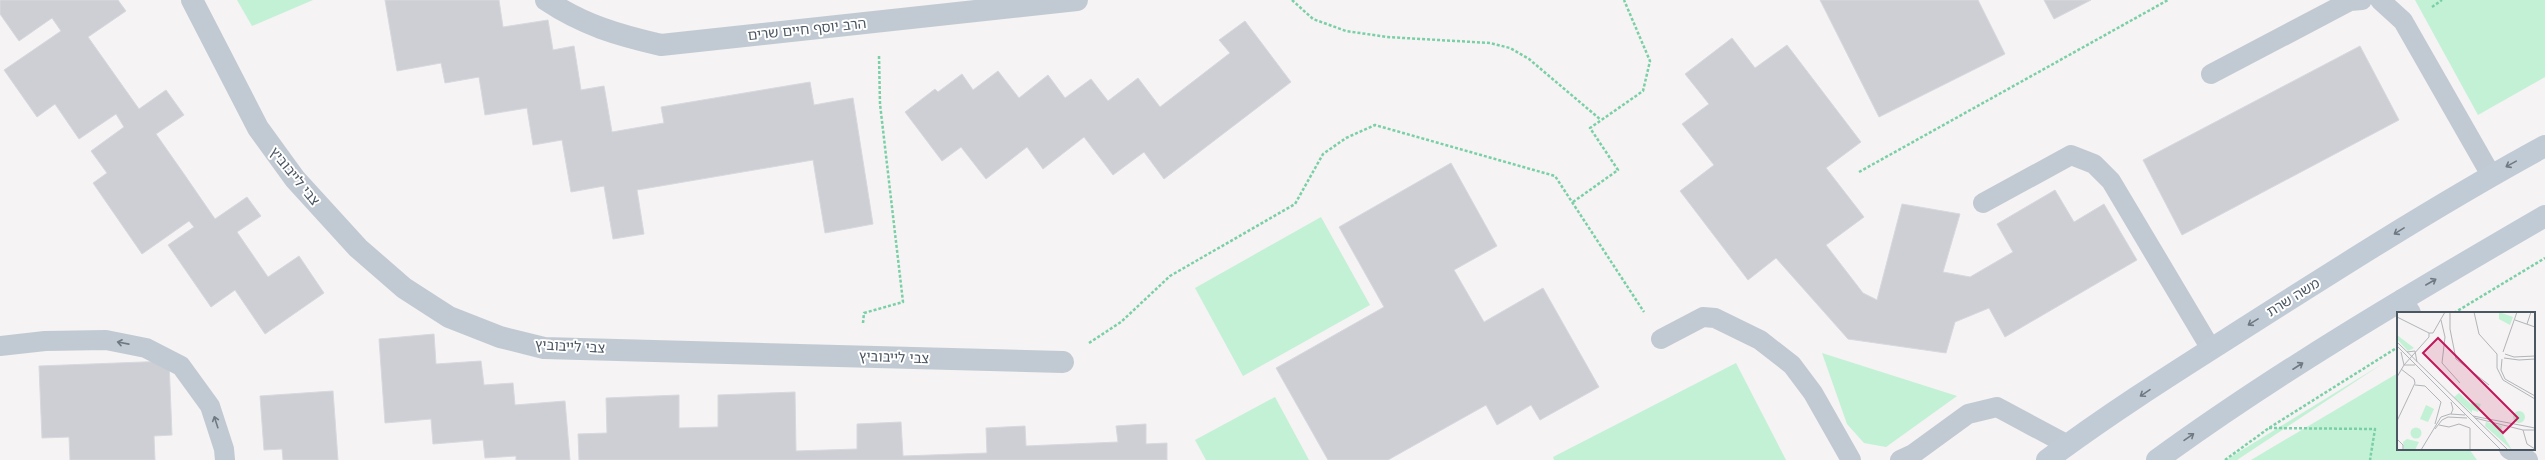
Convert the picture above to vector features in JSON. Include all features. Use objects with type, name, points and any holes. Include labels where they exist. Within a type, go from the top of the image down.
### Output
[{"type":"street","name":"צבי לייבוביץ","points":[[192,0],[258,128],[295,179],[358,248],[404,288],[449,317],[500,337],[544,348],[1063,362]]},
{"type":"street","name":"הרב יוסף חיים שרים","points":[[546,0],[583,23],[614,34],[661,45],[1077,0]]},
{"type":"street","name":"משה שרת","points":[[2047,460],[2211,349],[2491,175],[2545,146]]},
{"type":"street","points":[[2157,460],[2206,425],[2406,306],[2545,216]]},
{"type":"lane","points":[[2211,74],[2350,1],[2362,0]]},
{"type":"lane","points":[[2380,0],[2403,21],[2491,175]]},
{"type":"lane","points":[[1983,203],[2071,155],[2094,164],[2111,181],[2211,349]]},
{"type":"lane","points":[[1661,339],[1703,317],[1715,318],[1760,340],[1792,365],[1813,393],[1850,460]]},
{"type":"lane","points":[[0,346],[45,341],[106,340],[146,348],[181,366],[210,406],[224,449],[225,460]]},
{"type":"lane","points":[[1900,460],[1968,414],[1998,407],[2068,445]]},
{"type":"lane","points":[[2511,450],[2528,460]]},
{"type":"path","points":[[1292,0],[1313,19],[1346,31],[1387,37],[1490,43],[1510,48],[1529,59],[1601,120]]},
{"type":"path","points":[[1573,202],[1618,170],[1590,128],[1643,91],[1650,61],[1624,0]]},
{"type":"path","points":[[1859,172],[2168,0]]},
{"type":"path","points":[[864,312],[903,302],[880,104],[878,21]]},
{"type":"path","points":[[1063,362],[1121,322],[1170,276],[1295,204],[1323,154],[1346,138],[1375,125],[1555,176],[1661,339]]},
{"type":"path","points":[[2456,312],[2545,258]]},
{"type":"path","points":[[2225,460],[2269,428],[2397,348]]},
{"type":"path","points":[[2261,427],[2375,429],[2370,460]]},
{"type":"green space","points":[[237,0],[313,0],[252,26]]},
{"type":"green space","points":[[2415,0],[2545,0],[2545,77],[2478,115]]},
{"type":"green space","points":[[1321,217],[1370,305],[1243,376],[1195,288]]},
{"type":"green space","points":[[1822,353],[1957,396],[1886,447],[1864,443],[1847,424]]},
{"type":"green space","points":[[1736,363],[1786,460],[1554,460],[1553,457]]},
{"type":"green space","points":[[2382,364],[2237,460],[2226,460]]},
{"type":"green space","points":[[2397,374],[2397,450],[2470,450],[2477,460],[2251,460]]},
{"type":"green space","points":[[1275,397],[1309,460],[1206,460],[1195,440]]},
{"type":"building","points":[[0,0],[118,0],[126,11],[88,37],[139,109],[166,90],[184,115],[156,134],[215,219],[247,197],[261,216],[237,232],[268,277],[299,256],[324,293],[265,334],[235,290],[211,307],[168,245],[194,227],[189,221],[142,254],[93,183],[107,173],[91,151],[124,127],[116,114],[79,139],[55,104],[37,117],[4,70],[61,31],[52,18],[19,41],[0,14]]},
{"type":"building","points":[[385,0],[499,0],[503,27],[548,20],[553,50],[574,46],[581,90],[604,86],[612,132],[664,123],[661,107],[810,82],[814,105],[853,98],[873,224],[825,233],[813,160],[637,190],[644,234],[613,239],[604,186],[571,192],[562,140],[533,145],[527,108],[485,115],[479,77],[445,83],[441,63],[397,71]]},
{"type":"building","points":[[1820,0],[1978,0],[2005,54],[1879,117]]},
{"type":"building","points":[[2044,0],[2091,0],[2054,19]]},
{"type":"building","points":[[1245,21],[1291,82],[1164,179],[1144,152],[1113,175],[1084,137],[1043,169],[1027,147],[986,179],[961,147],[942,161],[905,112],[935,89],[938,92],[962,74],[973,90],[998,71],[1019,98],[1048,75],[1065,98],[1091,79],[1108,101],[1138,78],[1160,107],[1230,53],[1219,40]]},
{"type":"building","points":[[1732,38],[1755,68],[1787,45],[1861,142],[1826,168],[1864,217],[1826,245],[1863,293],[1877,300],[1902,204],[1960,214],[1943,272],[1970,277],[2013,252],[1997,224],[2055,190],[2074,222],[2104,204],[2137,260],[2005,337],[1989,308],[1955,322],[1946,353],[1848,339],[1776,258],[1748,280],[1680,191],[1714,165],[1682,124],[1709,104],[1685,74]]},
{"type":"building","points":[[2360,46],[2399,120],[2182,235],[2143,160]]},
{"type":"building","points":[[1451,163],[1497,246],[1454,270],[1484,322],[1543,288],[1599,387],[1540,420],[1531,405],[1497,425],[1486,405],[1388,460],[1328,460],[1276,368],[1384,307],[1339,227]]},
{"type":"building","points":[[434,334],[436,364],[481,361],[484,385],[513,383],[515,405],[565,401],[570,460],[516,460],[516,456],[485,458],[483,440],[433,444],[431,419],[385,423],[379,339]]},
{"type":"building","points":[[169,361],[172,435],[154,436],[155,460],[70,460],[69,437],[42,438],[39,366]]},
{"type":"building","points":[[333,391],[338,460],[283,460],[282,449],[264,450],[260,396]]},
{"type":"building","points":[[795,392],[796,451],[857,449],[857,424],[901,422],[903,456],[987,453],[986,428],[1025,426],[1026,446],[1118,442],[1116,426],[1146,424],[1146,444],[1167,443],[1167,460],[579,460],[578,434],[607,433],[606,398],[679,395],[679,428],[718,427],[718,395]]}]
